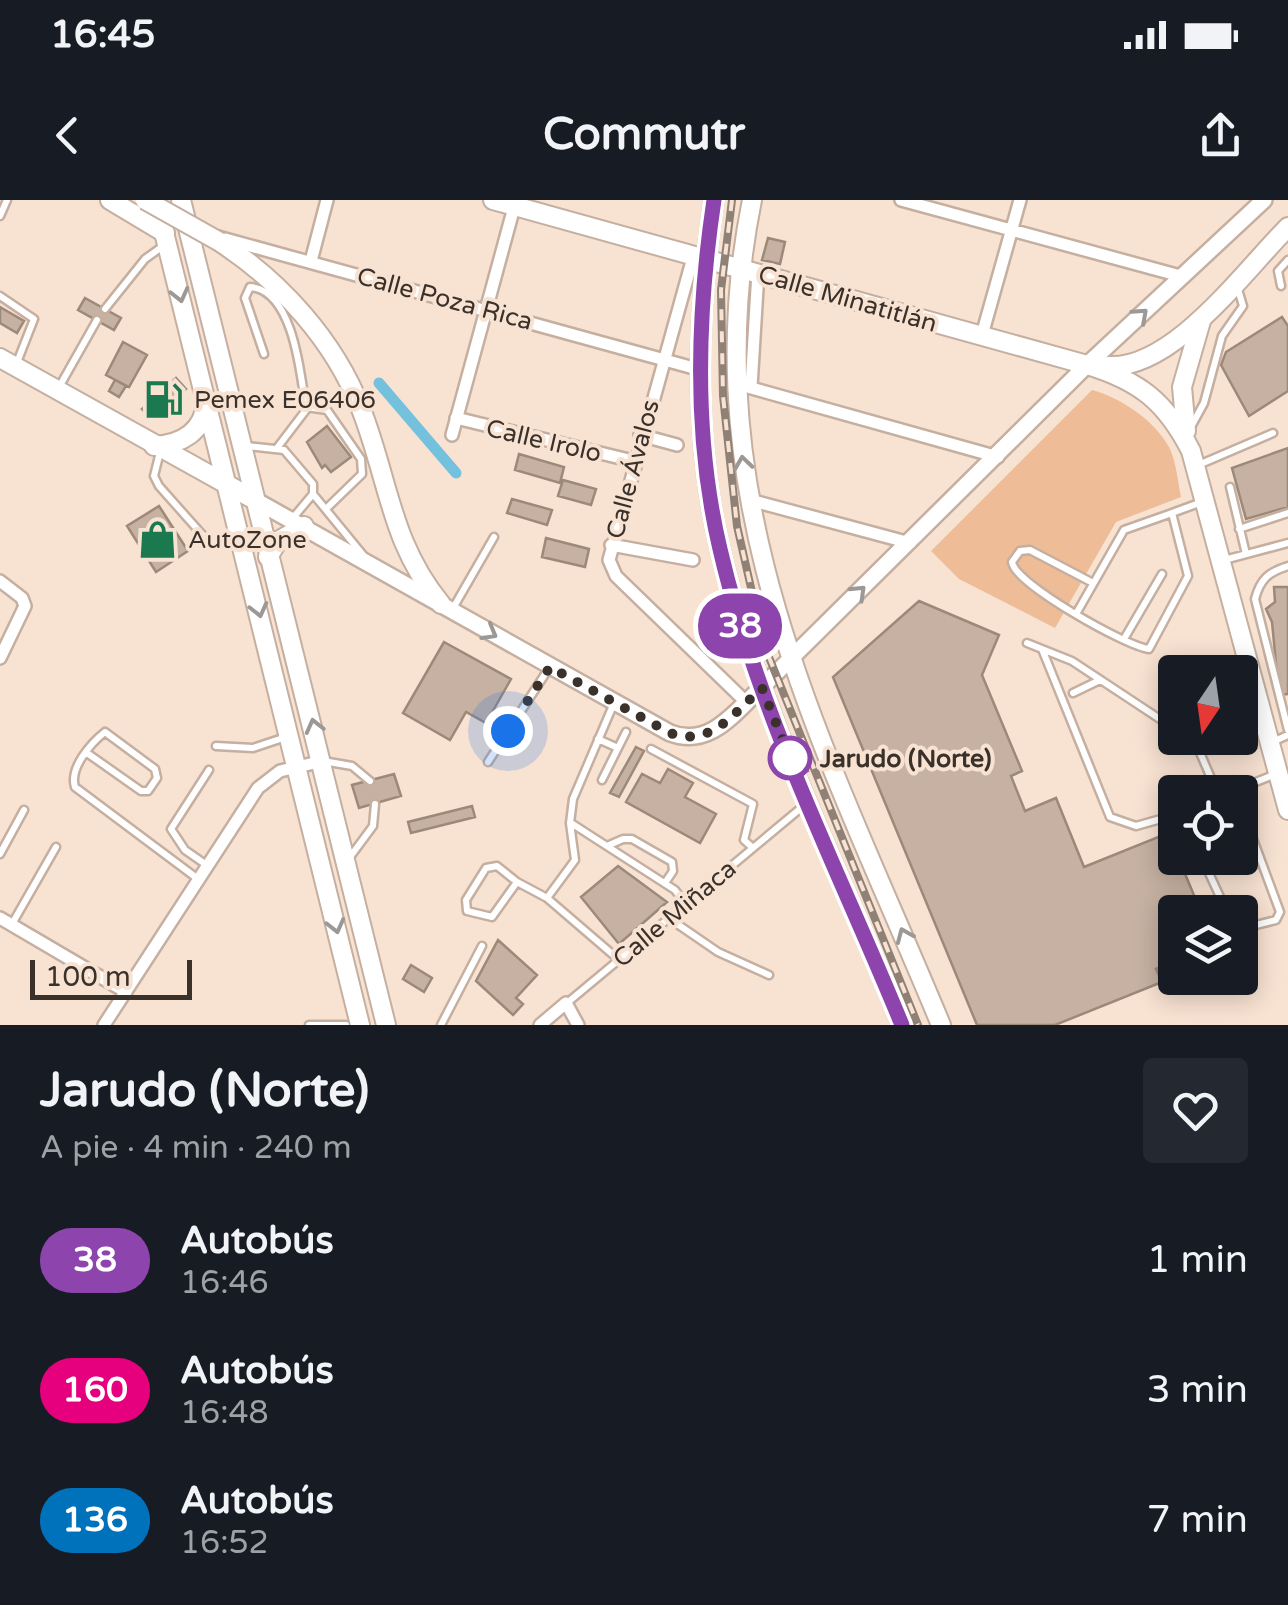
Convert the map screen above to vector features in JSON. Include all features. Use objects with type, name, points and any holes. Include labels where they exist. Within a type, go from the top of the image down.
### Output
[{"type":"main road","points":[[110,200],[166,238]]},
{"type":"main road","points":[[144,200],[230,248],[300,311],[342,368],[361,408],[409,561],[446,608]]},
{"type":"main road","points":[[156,200],[360,1025]]},
{"type":"main road","name":"Calle Minatitlán","points":[[493,200],[1087,365]]},
{"type":"main road","points":[[714,200],[700,256],[701,370],[719,546],[762,688],[902,1025]]},
{"type":"main road","points":[[752,206],[744,386],[748,499],[764,579],[789,660],[941,1025]]},
{"type":"main road","points":[[185,214],[386,1025]]},
{"type":"main road","points":[[1087,365],[1121,367],[1149,359],[1205,313],[1288,227]]},
{"type":"main road","points":[[1205,313],[1184,371],[1191,451],[1288,810]]},
{"type":"main road","points":[[8,362],[253,499]]},
{"type":"main road","points":[[1087,365],[1119,374],[1156,398],[1174,417],[1191,451]]},
{"type":"main road","points":[[158,447],[192,434],[205,412],[206,397]]},
{"type":"main road","points":[[268,558],[278,541],[298,523]]},
{"type":"street","points":[[311,261],[328,200]]},
{"type":"street","points":[[901,200],[1184,277]]},
{"type":"street","points":[[982,335],[1020,200]]},
{"type":"street","points":[[253,499],[614,703],[687,738],[716,730],[998,457],[1087,365],[1264,200]]},
{"type":"street","points":[[452,435],[515,203]]},
{"type":"street","name":"Calle Poza Rica","points":[[185,214],[311,261],[701,370]]},
{"type":"street","name":"Calle Ávalos","points":[[700,256],[640,435],[609,560],[616,576],[746,702]]},
{"type":"street","points":[[744,386],[998,457]]},
{"type":"street","name":"Calle Irolo","points":[[456,418],[633,461]]},
{"type":"street","points":[[640,435],[677,445]]},
{"type":"street","points":[[748,499],[910,543]]},
{"type":"street","points":[[611,544],[693,560]]},
{"type":"street","points":[[0,581],[22,598],[24,606],[22,621],[0,658]]},
{"type":"street","points":[[104,1025],[258,788],[280,771],[323,760]]},
{"type":"street","points":[[6,922],[126,992]]},
{"type":"street","points":[[566,1004],[578,1025]]},
{"type":"street","name":"Calle Miñaca","points":[[540,1025],[566,1004]]},
{"type":"lane","points":[[0,216],[8,200]]},
{"type":"lane","points":[[105,309],[166,238]]},
{"type":"lane","points":[[1281,286],[1278,270],[1288,260]]},
{"type":"lane","points":[[1235,282],[1243,306],[1222,336],[1191,451],[1274,433]]},
{"type":"lane","points":[[264,354],[244,298],[250,287],[260,289],[294,328],[306,407],[277,448]]},
{"type":"lane","points":[[0,296],[34,318],[8,362]]},
{"type":"lane","points":[[57,390],[97,320]]},
{"type":"lane","points":[[306,407],[327,410],[362,458],[362,474],[326,509]]},
{"type":"lane","points":[[240,446],[277,448],[312,484],[313,494],[298,523]]},
{"type":"lane","points":[[158,447],[154,476],[159,486],[207,540],[242,540]]},
{"type":"lane","points":[[1230,487],[1246,554]]},
{"type":"lane","points":[[313,494],[370,564]]},
{"type":"lane","points":[[1076,614],[1124,530],[1202,502]]},
{"type":"lane","points":[[1093,582],[1030,550],[1020,551],[1012,562],[1018,576],[1076,614],[1144,650],[1154,645],[1186,584],[1187,568],[1172,513]]},
{"type":"lane","points":[[1240,529],[1288,513]]},
{"type":"lane","points":[[446,608],[494,537]]},
{"type":"lane","points":[[1218,561],[1288,542]]},
{"type":"lane","points":[[1269,744],[1288,732],[1255,599],[1259,583],[1273,570],[1288,566]]},
{"type":"lane","points":[[1124,639],[1162,574]]},
{"type":"lane","points":[[1027,643],[1101,679],[1158,718]]},
{"type":"lane","points":[[1042,649],[1110,817],[1136,826],[1158,820]]},
{"type":"lane","points":[[488,762],[550,667]]},
{"type":"lane","points":[[1073,692],[1101,679]]},
{"type":"lane","points":[[547,898],[575,860],[570,823],[573,799],[614,703]]},
{"type":"lane","points":[[602,780],[626,732]]},
{"type":"lane","points":[[87,753],[142,791],[148,790],[157,778],[155,769],[108,733],[101,733],[75,770],[75,786],[199,880]]},
{"type":"lane","points":[[216,746],[253,748],[290,736]]},
{"type":"lane","points":[[598,739],[618,748]]},
{"type":"lane","points":[[651,749],[753,804],[744,840],[753,848]]},
{"type":"lane","points":[[323,760],[352,766],[370,780]]},
{"type":"lane","points":[[208,770],[172,825],[172,834],[185,850],[208,866]]},
{"type":"lane","points":[[1258,782],[1278,773]]},
{"type":"lane","name":"Calle Miñaca","points":[[566,1004],[808,802]]},
{"type":"lane","points":[[346,862],[373,826],[375,804]]},
{"type":"lane","points":[[0,854],[24,810]]},
{"type":"lane","points":[[570,823],[665,883],[684,902]]},
{"type":"lane","points":[[606,846],[632,839],[672,862],[674,871],[665,883]]},
{"type":"lane","points":[[6,922],[56,847]]},
{"type":"lane","points":[[176,862],[185,850]]},
{"type":"lane","points":[[1258,853],[1280,912],[1276,920],[1258,924]]},
{"type":"lane","points":[[517,882],[492,917],[467,911],[466,900],[486,868],[497,866],[547,898],[618,959]]},
{"type":"lane","points":[[667,917],[718,952],[769,975]]},
{"type":"lane","points":[[440,1025],[482,946]]},
{"type":"lane","points":[[309,1025],[346,1025]]},
{"type":"shaded area","points":[[1092,390],[1126,405],[1156,429],[1172,454],[1181,497],[1116,522],[1055,628],[959,579],[931,551]]},
{"type":"building","points":[[768,238],[785,242],[780,264],[762,260]]},
{"type":"building","points":[[85,298],[121,318],[114,330],[78,310]]},
{"type":"building","points":[[0,307],[24,321],[17,333],[0,323]]},
{"type":"building","points":[[1282,317],[1288,326],[1288,391],[1249,416],[1221,365],[1226,352]]},
{"type":"building","points":[[123,342],[147,355],[129,387],[106,375]]},
{"type":"building","name":"Pemex E06406","points":[[176,378],[186,389],[152,419],[142,409]]},
{"type":"building","points":[[115,380],[126,386],[119,397],[109,391]]},
{"type":"building","points":[[327,426],[351,457],[331,472],[325,465],[322,468],[307,442]]},
{"type":"building","points":[[1288,448],[1288,507],[1246,519],[1232,468]]},
{"type":"building","points":[[519,454],[564,467],[560,483],[515,470]]},
{"type":"building","points":[[563,480],[596,489],[591,505],[558,496]]},
{"type":"building","points":[[512,499],[552,510],[547,525],[507,513]]},
{"type":"building","name":"AutoZone","points":[[159,506],[188,551],[156,572],[127,526]]},
{"type":"building","points":[[546,538],[589,549],[585,567],[542,557]]},
{"type":"building","points":[[1274,587],[1288,587],[1288,694],[1279,695],[1272,622],[1266,609],[1275,602]]},
{"type":"building","points":[[919,601],[999,635],[982,675],[1022,771],[1011,776],[1025,811],[1056,798],[1084,867],[1158,837],[1158,875],[1186,875],[1194,895],[1158,895],[1158,984],[1055,1025],[977,1025],[833,677]]},
{"type":"building","points":[[444,642],[511,679],[486,723],[466,712],[450,740],[403,713]]},
{"type":"building","points":[[795,738],[808,771],[802,773],[789,740]]},
{"type":"building","points":[[636,747],[644,751],[619,797],[610,793]]},
{"type":"building","points":[[668,769],[693,783],[685,797],[716,814],[700,843],[626,802],[642,774],[660,783]]},
{"type":"building","points":[[394,774],[401,796],[359,808],[352,785]]},
{"type":"building","points":[[472,806],[475,817],[411,833],[408,822]]},
{"type":"building","points":[[618,866],[667,902],[619,944],[581,897]]},
{"type":"building","points":[[498,940],[537,975],[516,998],[523,1004],[513,1015],[476,981]]},
{"type":"building","points":[[411,965],[432,978],[424,992],[403,979]]},
{"type":"waterway","points":[[379,383],[456,473]]},
{"type":"railway","points":[[732,200],[721,290],[723,396],[737,526],[764,645],[918,1025]]},
{"type":"bus line","name":"38","points":[[714,200],[706,258],[701,370],[705,444],[719,546],[762,688],[902,1025]]},
{"type":"place","name":"Pemex E06406","points":[[164,399]]},
{"type":"place","name":"AutoZone","points":[[158,539]]},
{"type":"place","name":"Jarudo (Norte)","points":[[790,758]]},
{"type":"route","points":[[508,731],[550,667],[670,733],[687,738],[716,730],[762,688],[790,758]]}]
